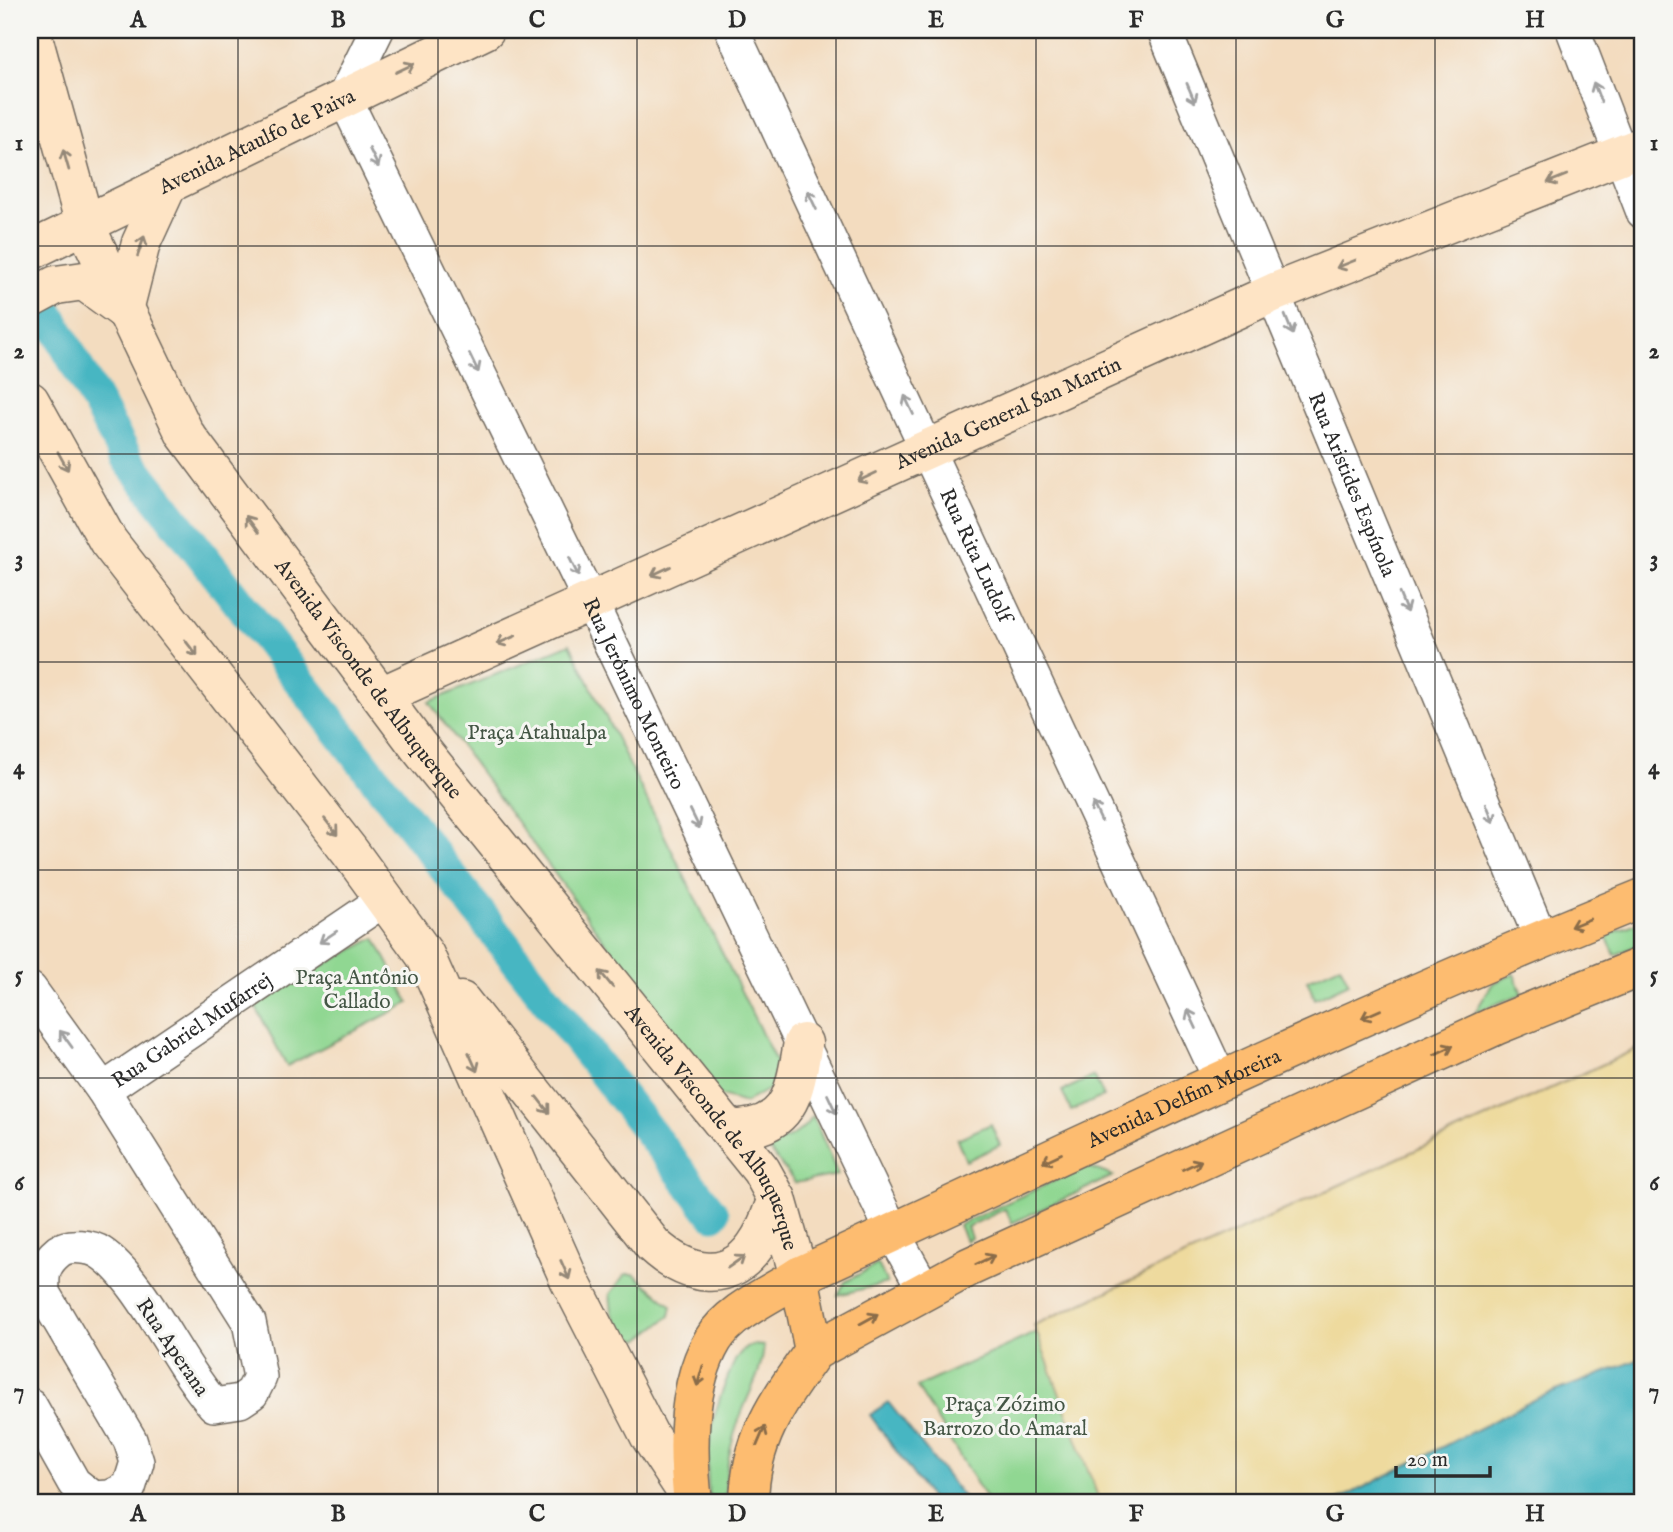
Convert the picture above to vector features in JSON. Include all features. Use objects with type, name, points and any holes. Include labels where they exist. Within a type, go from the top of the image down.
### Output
[{"type":"main road","name":"Avenida Visconde de Albuquerque","points":[[31,30],[85,225],[185,434],[476,820],[761,1170],[777,1199],[799,1276]]},
{"type":"main road","name":"Avenida Ataulfo de Paiva","points":[[30,251],[485,30]]},
{"type":"main road","name":"Avenida General San Martin","points":[[381,696],[1275,292],[1632,150]]},
{"type":"main road","points":[[30,299],[56,285],[85,281],[124,310],[141,243],[168,184]]},
{"type":"main road","points":[[30,401],[108,541],[385,899],[425,955],[653,1245],[673,1263],[700,1273],[722,1272],[759,1242],[777,1199]]},
{"type":"main road","name":"Avenida Delfim Moreira","points":[[693,1502],[688,1452],[694,1399],[713,1339],[733,1318],[799,1276],[1221,1081],[1541,939],[1643,898]]},
{"type":"main road","points":[[425,955],[569,1279],[643,1424],[693,1502]]},
{"type":"main road","points":[[750,1502],[757,1443],[793,1379],[814,1350],[924,1289],[1495,1026],[1643,966]]},
{"type":"main road","points":[[726,1127],[743,1129],[780,1116],[791,1097],[803,1043]]},
{"type":"main road","points":[[799,1276],[814,1350]]},
{"type":"street","points":[[344,97],[377,30]]},
{"type":"street","name":"Rua Rita Ludolf","points":[[732,30],[929,448],[1221,1081]]},
{"type":"street","name":"Rua Aristides Espínola","points":[[1164,30],[1275,292],[1541,939]]},
{"type":"street","points":[[1573,30],[1632,150],[1643,212]]},
{"type":"street","name":"Rua Jerônimo Monteiro","points":[[344,97],[591,603],[893,1233],[924,1289]]},
{"type":"street","name":"Rua Gabriel Mufarrej","points":[[103,1090],[385,899]]},
{"type":"street","name":"Rua Aperana","points":[[30,989],[103,1090],[249,1322],[260,1377],[252,1393],[240,1401],[214,1405],[197,1386],[124,1274],[99,1251],[81,1247],[63,1248],[47,1262],[42,1272],[43,1293],[130,1440],[137,1462],[129,1488],[110,1497],[93,1498],[74,1483],[30,1405]]},
{"type":"green space","name":"Praça Atahualpa","points":[[570,644],[776,1062],[772,1087],[745,1103],[717,1095],[429,702]]},
{"type":"green space","points":[[1643,920],[1643,943],[1615,955],[1606,936]]},
{"type":"green space","name":"Praça Antônio Callado","points":[[375,938],[409,1003],[287,1066],[253,1002]]},
{"type":"green space","points":[[1340,965],[1349,983],[1315,999],[1307,980]]},
{"type":"green space","points":[[1514,974],[1522,994],[1475,1012],[1493,983]]},
{"type":"green space","points":[[1094,1076],[1104,1096],[1071,1111],[1062,1091]]},
{"type":"green space","points":[[813,1116],[838,1175],[795,1183],[764,1143],[792,1136]]},
{"type":"green space","points":[[991,1124],[1000,1145],[966,1161],[957,1139]]},
{"type":"green space","points":[[1086,1166],[1113,1176],[1012,1223],[1005,1209],[967,1227],[971,1238],[966,1241],[959,1225]]},
{"type":"green space","points":[[878,1264],[887,1283],[838,1295],[845,1282]]},
{"type":"green space","points":[[626,1274],[634,1274],[672,1306],[670,1316],[640,1339],[626,1339],[612,1312],[610,1294]]},
{"type":"green space","name":"Praça Zózimo Barrozo do Amaral","points":[[1037,1332],[1100,1502],[988,1502],[917,1387]]},
{"type":"green space","points":[[752,1345],[764,1346],[763,1355],[732,1445],[727,1468],[726,1502],[710,1502],[707,1469],[716,1410],[736,1359]]},
{"type":"sand","points":[[1643,1046],[1643,1358],[1536,1399],[1335,1502],[1100,1502],[1034,1325]]},
{"type":"water","points":[[1643,1358],[1643,1502],[1335,1502],[1536,1399]]},
{"type":"water","points":[[888,1402],[967,1502],[933,1502],[870,1415]]},
{"type":"waterway","points":[[48,313],[128,460],[713,1214]]}]
